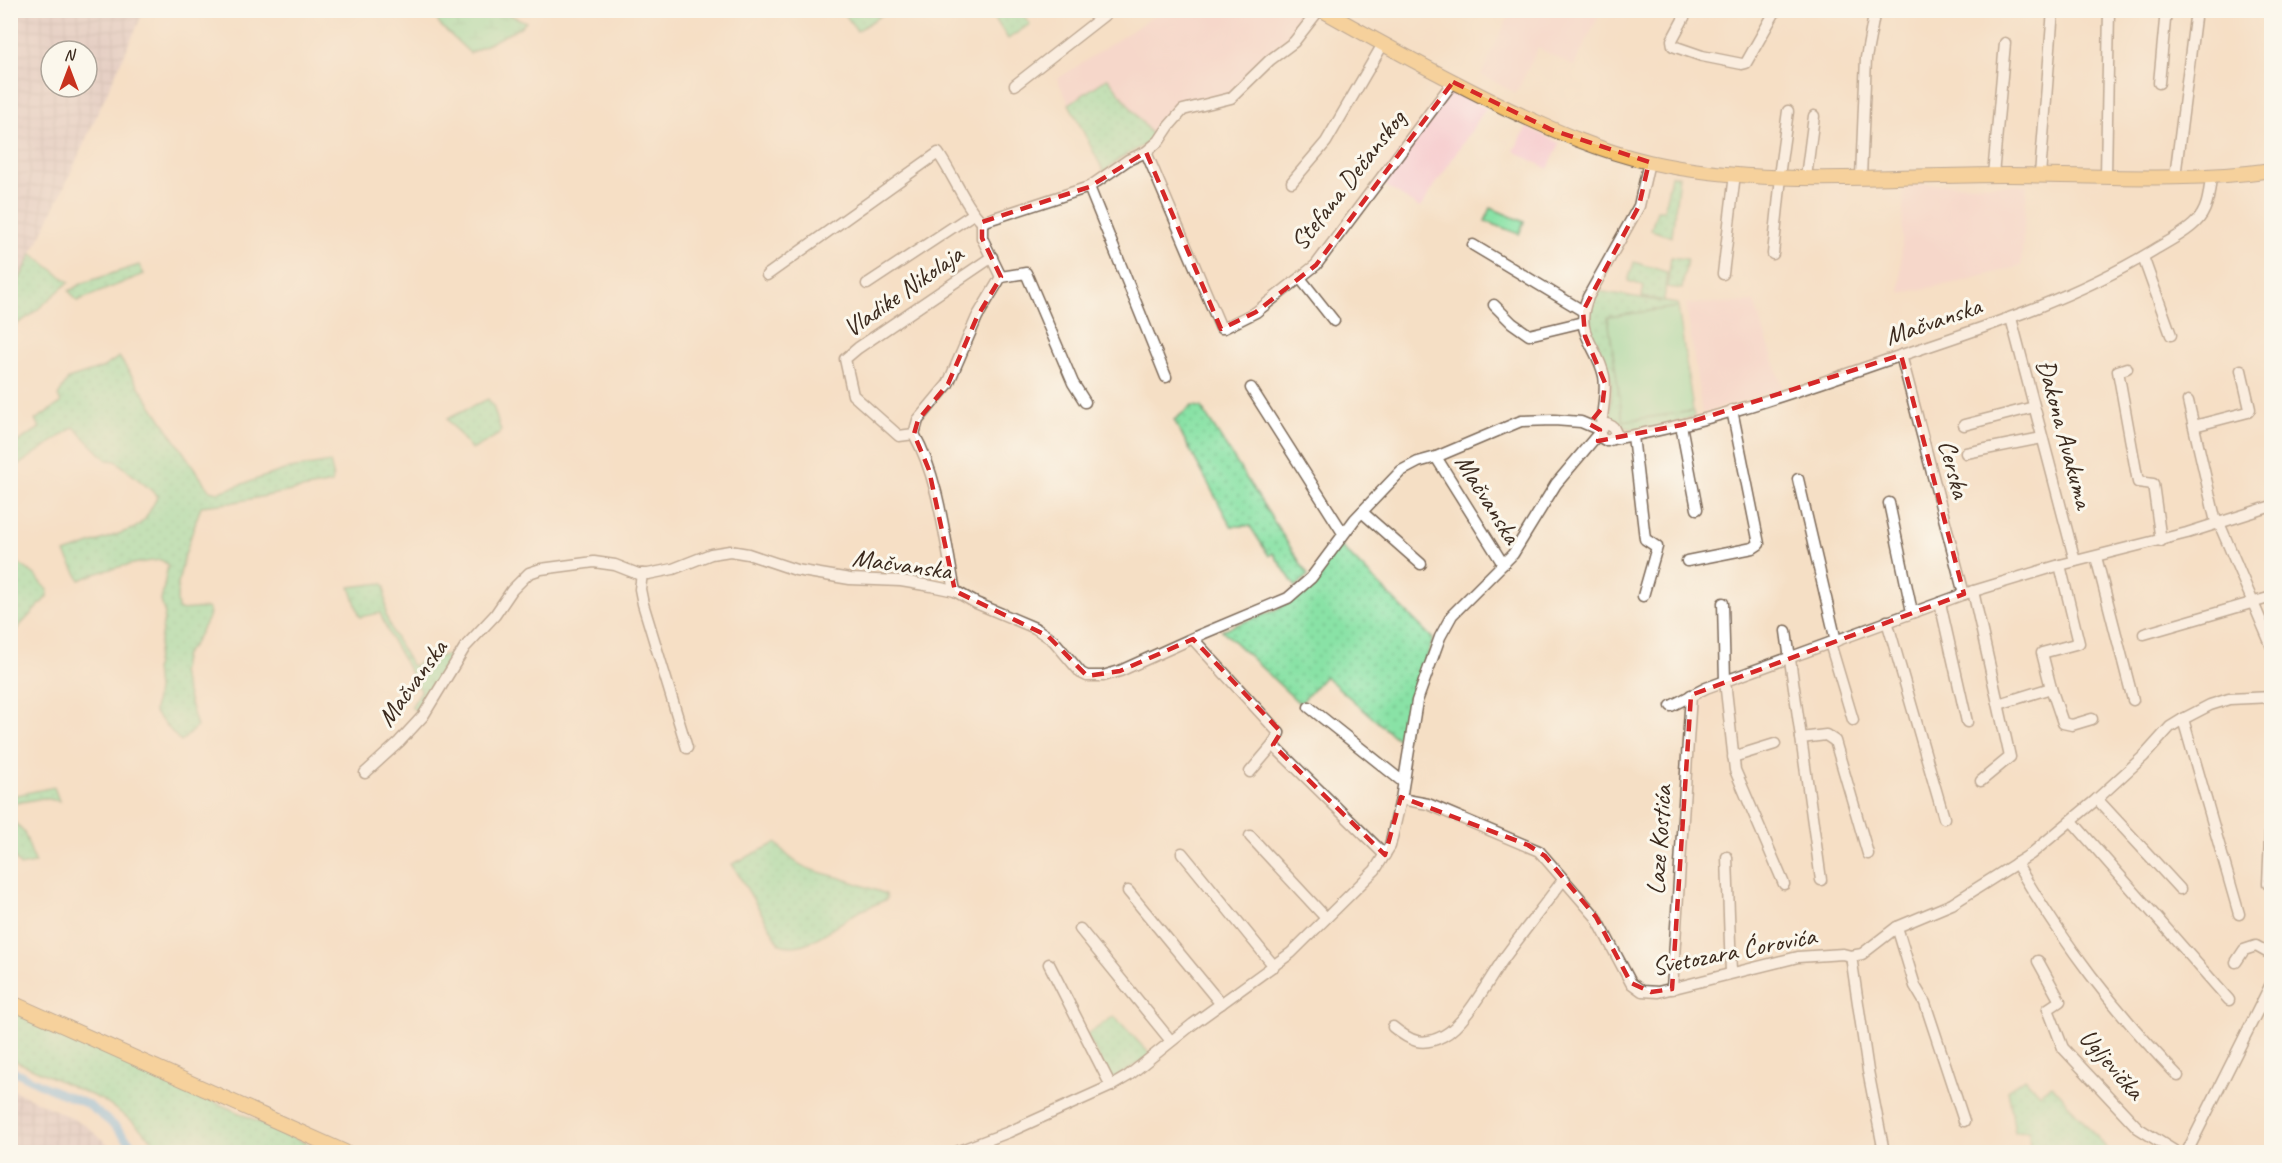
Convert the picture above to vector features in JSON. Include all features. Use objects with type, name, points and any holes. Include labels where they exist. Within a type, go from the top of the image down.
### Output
[{"type":"main road","points":[[1321,10],[1453,82],[1552,130],[1596,147],[1649,162],[1694,170],[1806,177],[1993,175],[2211,177],[2271,170]]},
{"type":"main road","points":[[10,1002],[345,1152]]},
{"type":"street","points":[[1015,85],[1111,10]]},
{"type":"street","name":"Vladike Nikolaja","points":[[867,285],[977,218],[1089,187],[1128,160],[1146,152],[1159,141],[1183,110],[1231,98],[1270,60],[1294,42],[1321,10]]},
{"type":"street","points":[[1688,10],[1672,40],[1673,46],[1733,63],[1746,63],[1776,10]]},
{"type":"street","points":[[1861,177],[1866,58],[1875,10]]},
{"type":"street","points":[[2040,175],[2053,10]]},
{"type":"street","points":[[2106,176],[2109,10]]},
{"type":"street","points":[[2159,83],[2166,10]]},
{"type":"street","points":[[2175,177],[2196,10]]},
{"type":"street","points":[[1993,175],[2005,43]]},
{"type":"street","name":"Stefana Dečanskog","points":[[1293,182],[1326,142],[1383,44]]},
{"type":"street","name":"Stefana Dečanskog","points":[[1146,152],[1221,328],[1256,312],[1316,265],[1453,82]]},
{"type":"street","points":[[1773,254],[1788,111]]},
{"type":"street","points":[[1806,177],[1814,116]]},
{"type":"street","name":"Vladike Nikolaja","points":[[767,274],[938,153],[951,171],[977,218],[982,238],[1001,277]]},
{"type":"street","points":[[956,1152],[1009,1132],[1111,1086],[1145,1064],[1171,1041],[1274,966],[1304,940],[1375,870],[1386,855],[1401,799],[1417,700],[1440,637],[1452,615],[1503,564],[1532,525],[1556,484],[1569,467],[1606,432],[1603,404],[1604,374],[1586,336],[1583,317],[1588,297],[1639,206],[1649,162]]},
{"type":"street","points":[[1723,274],[1734,174]]},
{"type":"street","name":"Mačvanska","points":[[1637,435],[1681,425],[1827,382],[2011,318],[2056,299],[2143,257],[2196,222],[2207,203],[2211,177]]},
{"type":"street","points":[[1089,187],[1166,377]]},
{"type":"street","points":[[1473,245],[1583,317]]},
{"type":"street","name":"Vladike Nikolaja","points":[[992,257],[845,359],[851,392],[861,404],[899,436],[914,434],[918,420],[948,384],[977,317],[1001,277],[1026,273],[1073,383],[1084,402]]},
{"type":"street","points":[[2143,257],[2171,335]]},
{"type":"street","points":[[1300,278],[1334,321]]},
{"type":"street","points":[[1494,305],[1512,323],[1530,335],[1583,317]]},
{"type":"street","name":"Đakona Avakuma","points":[[2011,318],[2075,561]]},
{"type":"street","name":"Cerska","points":[[1901,356],[1969,593]]},
{"type":"street","points":[[2127,368],[2118,371],[2138,482],[2153,484],[2161,541]]},
{"type":"street","points":[[2194,426],[2248,412],[2250,408],[2241,370]]},
{"type":"street","points":[[1251,388],[1343,533]]},
{"type":"street","points":[[2188,401],[2213,512],[2271,644]]},
{"type":"street","points":[[1581,422],[1594,417],[1603,404]]},
{"type":"street","points":[[1964,425],[2034,407]]},
{"type":"street","points":[[1687,561],[1753,548],[1759,544],[1732,410]]},
{"type":"street","name":"Mačvanska","points":[[365,773],[423,716],[465,647],[495,615],[512,590],[529,573],[553,566],[594,562],[615,565],[642,574],[673,569],[711,554],[730,551],[748,554],[796,570],[850,579],[901,581],[955,591],[1041,632],[1054,641],[1076,668],[1087,676],[1103,676],[1120,671],[1288,598],[1311,578],[1343,533],[1401,471],[1521,421],[1581,422]]},
{"type":"street","points":[[1581,422],[1606,432],[1637,435],[1645,539],[1657,547],[1643,596]]},
{"type":"street","points":[[1681,425],[1698,509]]},
{"type":"street","points":[[914,434],[921,448],[933,488],[955,591]]},
{"type":"street","points":[[1966,453],[2042,438]]},
{"type":"street","name":"Mačvanska","points":[[1436,457],[1503,564]]},
{"type":"street","points":[[1798,479],[1833,642],[1853,720]]},
{"type":"street","points":[[1889,503],[1912,612]]},
{"type":"street","points":[[1671,706],[1725,681],[1969,593],[2060,565],[2161,541],[2271,506]]},
{"type":"street","points":[[1362,512],[1421,564]]},
{"type":"street","points":[[2096,556],[2133,700]]},
{"type":"street","points":[[2060,565],[2079,643],[2042,653],[2062,723],[2072,725],[2092,719]]},
{"type":"street","points":[[642,574],[640,589],[643,604],[687,748]]},
{"type":"street","points":[[1969,593],[1999,704],[2010,757],[1982,781]]},
{"type":"street","points":[[2144,634],[2271,597]]},
{"type":"street","points":[[1723,603],[1725,681],[1735,770],[1784,884]]},
{"type":"street","points":[[1940,603],[1967,722]]},
{"type":"street","points":[[1887,621],[1944,818]]},
{"type":"street","points":[[1786,631],[1821,880]]},
{"type":"street","points":[[1193,639],[1277,728],[1279,733],[1273,745],[1250,772]]},
{"type":"street","points":[[1999,704],[2051,688]]},
{"type":"street","name":"Laze Kostića","points":[[1672,989],[1691,695]]},
{"type":"street","name":"Svetozara Ćorovića","points":[[1401,799],[1428,804],[1528,845],[1545,856],[1599,922],[1631,982],[1642,991],[1651,992],[1672,989],[1798,957],[1863,954],[1898,927],[1952,904],[2016,863],[2097,799],[2144,756],[2170,727],[2210,705],[2229,699],[2271,697]]},
{"type":"street","points":[[1309,707],[1403,782]]},
{"type":"street","points":[[2183,719],[2239,914]]},
{"type":"street","points":[[1801,738],[1826,735],[1835,741],[1868,854]]},
{"type":"street","points":[[1733,757],[1775,744]]},
{"type":"street","points":[[1273,745],[1386,855]]},
{"type":"street","points":[[2268,884],[2271,789]]},
{"type":"street","points":[[2097,799],[2180,889]]},
{"type":"street","points":[[2072,820],[2229,1000]]},
{"type":"street","points":[[1250,836],[1325,917]]},
{"type":"street","points":[[1182,853],[1274,966]]},
{"type":"street","points":[[1727,857],[1731,973]]},
{"type":"street","points":[[2016,863],[2043,909],[2086,971],[2141,1037],[2178,1076]]},
{"type":"street","points":[[1393,1027],[1410,1041],[1416,1042],[1436,1039],[1449,1032],[1466,1014],[1563,880]]},
{"type":"street","points":[[1128,891],[1221,1004]]},
{"type":"street","points":[[1898,927],[1915,986],[1925,1002],[1964,1121]]},
{"type":"street","points":[[1080,929],[1171,1041]]},
{"type":"street","points":[[2236,962],[2244,950],[2256,946],[2271,955]]},
{"type":"street","points":[[1851,956],[1868,1071],[1884,1152]]},
{"type":"street","name":"Ugljevička","points":[[2038,961],[2060,1001],[2048,1009],[2063,1048],[2138,1128],[2176,1152]]},
{"type":"street","points":[[1049,964],[1111,1086]]},
{"type":"street","points":[[2187,1152],[2271,982]]},
{"type":"highlighted area","points":[[1453,82],[1552,130],[1649,162],[1639,206],[1583,311],[1585,336],[1605,383],[1602,408],[1589,424],[1600,430],[1598,441],[1681,425],[1901,355],[1964,594],[1691,695],[1672,989],[1651,992],[1631,983],[1596,917],[1545,856],[1528,845],[1401,797],[1385,855],[1273,745],[1281,732],[1193,639],[1120,671],[1087,676],[1048,636],[955,591],[929,470],[914,434],[918,420],[948,384],[977,317],[1001,277],[982,238],[982,222],[1089,187],[1146,152],[1221,329],[1256,312],[1316,265]]},
{"type":"shaded area","points":[[1303,10],[1312,16],[1291,40],[1232,93],[1179,108],[1170,114],[1155,139],[1108,78],[1069,104],[1057,79],[1162,11]]},
{"type":"shaded area","points":[[1511,10],[1601,11],[1574,66],[1538,48],[1516,93],[1481,75]]},
{"type":"shaded area","points":[[11,11],[144,11],[61,194],[11,297]]},
{"type":"shaded area","points":[[1447,87],[1486,108],[1420,208],[1377,180]]},
{"type":"shaded area","points":[[1527,127],[1560,143],[1548,169],[1514,151]]},
{"type":"shaded area","points":[[1904,184],[2027,185],[2021,266],[1959,282],[1900,293]]},
{"type":"shaded area","points":[[1754,302],[1783,388],[1702,414],[1686,304]]},
{"type":"shaded area","points":[[11,1089],[84,1124],[117,1152],[11,1152]]},
{"type":"green space","points":[[434,11],[501,11],[526,22],[519,28],[470,53],[439,24]]},
{"type":"green space","points":[[847,11],[888,11],[857,31],[844,13]]},
{"type":"green space","points":[[990,11],[1021,11],[1030,24],[1008,39]]},
{"type":"green space","points":[[1108,78],[1155,139],[1119,159],[1104,172],[1069,104]]},
{"type":"green space","points":[[1671,175],[1679,176],[1672,237],[1651,230],[1657,210],[1664,210]]},
{"type":"green space","points":[[1491,208],[1524,222],[1519,234],[1485,221]]},
{"type":"green space","points":[[32,254],[69,282],[30,316],[11,328],[11,297]]},
{"type":"green space","points":[[1671,257],[1687,259],[1682,289],[1667,287]]},
{"type":"green space","points":[[1634,262],[1667,272],[1664,301],[1642,297],[1644,286],[1628,281]]},
{"type":"green space","points":[[139,265],[144,274],[77,301],[69,291],[83,283]]},
{"type":"green space","points":[[1598,291],[1678,304],[1678,307],[1608,317],[1623,421],[1693,411],[1694,416],[1651,429],[1628,428],[1619,425],[1611,418],[1610,375],[1590,327],[1592,306]]},
{"type":"green space","points":[[1678,307],[1693,411],[1623,421],[1608,317]]},
{"type":"green space","points":[[119,357],[209,490],[219,492],[284,470],[330,462],[333,474],[332,483],[230,503],[201,506],[180,573],[177,600],[179,610],[208,608],[210,614],[194,644],[185,654],[181,673],[197,726],[181,742],[154,712],[157,689],[155,668],[165,614],[161,601],[168,565],[161,560],[140,563],[110,569],[80,580],[65,553],[135,528],[145,519],[158,496],[116,461],[107,460],[74,427],[11,470],[11,446],[40,428],[35,420],[61,403],[58,396],[68,379],[102,368]]},
{"type":"green space","points":[[488,399],[493,406],[501,431],[472,450],[447,419]]},
{"type":"green space","points":[[1192,406],[1201,407],[1308,575],[1296,587],[1273,553],[1269,556],[1250,526],[1231,526],[1174,420]]},
{"type":"green space","points":[[1339,544],[1433,639],[1410,710],[1405,738],[1396,738],[1325,676],[1300,704],[1222,630],[1276,610],[1297,597]]},
{"type":"green space","points":[[11,558],[34,574],[48,590],[47,597],[11,635]]},
{"type":"green space","points":[[382,583],[385,586],[386,616],[412,666],[431,657],[454,655],[419,713],[411,707],[421,691],[390,637],[380,613],[360,617],[350,587]]},
{"type":"green space","points":[[54,787],[59,801],[43,798],[11,804],[11,796]]},
{"type":"green space","points":[[11,819],[24,832],[35,863],[20,866],[11,852]]},
{"type":"green space","points":[[776,843],[785,853],[802,865],[886,894],[887,899],[856,913],[809,942],[790,946],[780,944],[732,864]]},
{"type":"green space","points":[[10,1010],[326,1152],[165,1152],[132,1121],[102,1100],[11,1059]]},
{"type":"green space","points":[[1114,1016],[1151,1055],[1111,1081],[1087,1035]]},
{"type":"green space","points":[[2025,1078],[2039,1094],[2052,1085],[2110,1152],[2030,1152],[2029,1131],[2015,1132],[2008,1089]]},
{"type":"waterway","points":[[10,1069],[87,1104],[115,1126],[139,1152]]}]
